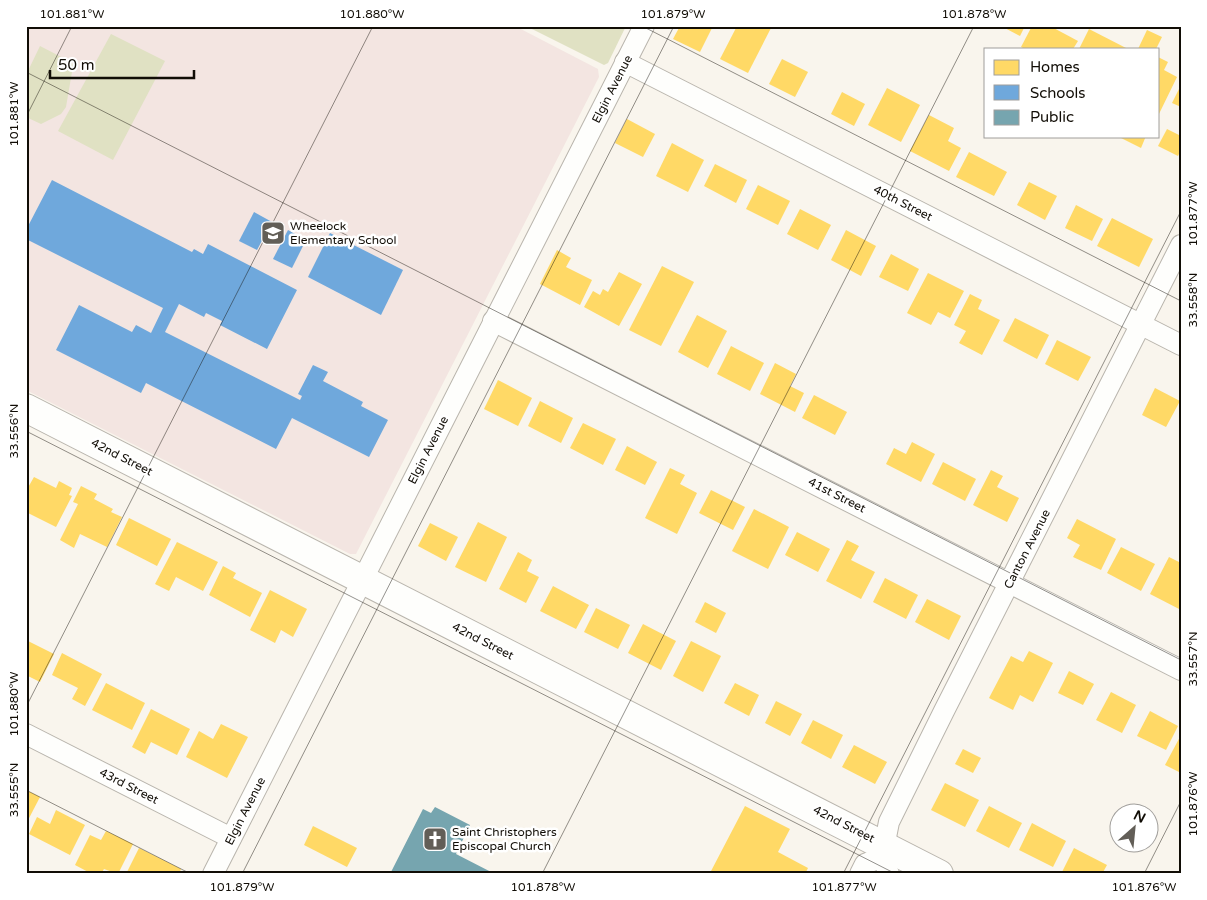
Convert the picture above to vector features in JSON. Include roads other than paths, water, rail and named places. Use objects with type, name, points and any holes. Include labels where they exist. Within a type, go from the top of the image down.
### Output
[{"type":"street","name":"Elgin Avenue","points":[[213,874],[644,26]]},
{"type":"street","name":"40th Street","points":[[625,62],[1181,344]]},
{"type":"street","name":"Canton Avenue","points":[[885,859],[890,822],[944,711],[1181,245]]},
{"type":"street","name":"41st Street","points":[[494,321],[1181,670]]},
{"type":"street","name":"42nd Street","points":[[26,408],[362,580],[885,859],[940,874]]},
{"type":"street","name":"43rd Street","points":[[26,734],[231,838]]},
{"type":"street","points":[[860,874],[865,864],[885,859]]},
{"type":"place","name":"Wheelock Elementary School","points":[[273,233]]},
{"type":"place","name":"Saint Christophers Episcopal Church","points":[[435,839]]}]
